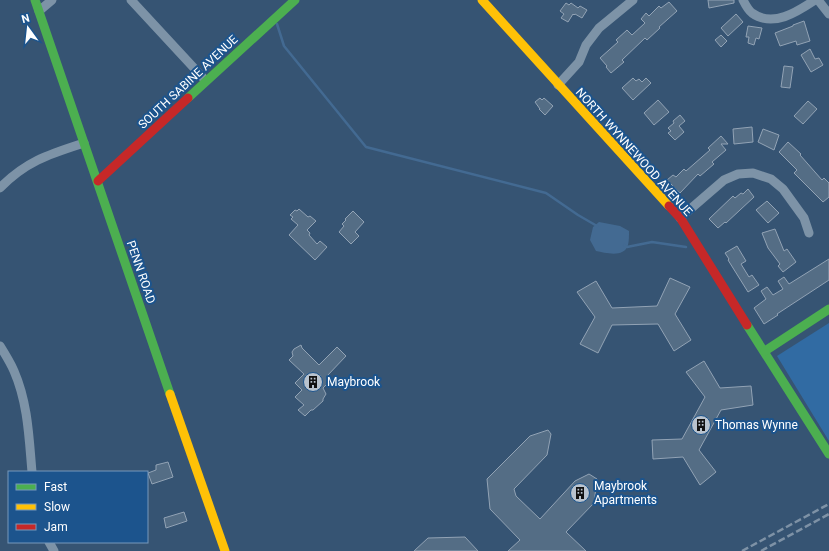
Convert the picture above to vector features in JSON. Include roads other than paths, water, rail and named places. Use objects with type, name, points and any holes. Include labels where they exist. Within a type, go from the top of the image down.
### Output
[{"type":"street","name":"PENN ROAD","points":[[35,0],[225,551]]},
{"type":"street","points":[[40,11],[52,0]]},
{"type":"street","points":[[131,0],[206,81]]},
{"type":"street","name":"NORTH WYNNEWOOD AVENUE","points":[[482,0],[649,186],[680,218],[828,451]]},
{"type":"street","points":[[558,84],[579,62],[586,45],[599,28],[633,0]]},
{"type":"street","points":[[743,0],[751,12],[761,18],[775,19],[787,16],[815,0]]},
{"type":"street","points":[[818,0],[829,14]]},
{"type":"street","name":"SOUTH SABINE AVENUE","points":[[98,181],[290,2]]},
{"type":"street","points":[[0,188],[11,176],[25,166],[50,154],[84,142]]},
{"type":"street","points":[[680,218],[724,180],[738,174],[753,173],[771,179],[783,189],[804,218],[809,233]]},
{"type":"street","points":[[765,351],[829,309]]},
{"type":"street","points":[[0,346],[14,370],[22,394],[28,420],[32,471]]},
{"type":"waterway","points":[[277,24],[284,46],[366,147],[546,193],[597,226]]},
{"type":"waterway","points":[[624,245],[627,247],[652,242],[686,247]]},
{"type":"railway","points":[[742,551],[829,504]]},
{"type":"railway","points":[[761,551],[829,514]]},
{"type":"place","name":"Maybrook","points":[[313,382]]},
{"type":"place","name":"Thomas Wynne","points":[[701,425]]},
{"type":"place","name":"Maybrook Apartments","points":[[580,493]]}]
